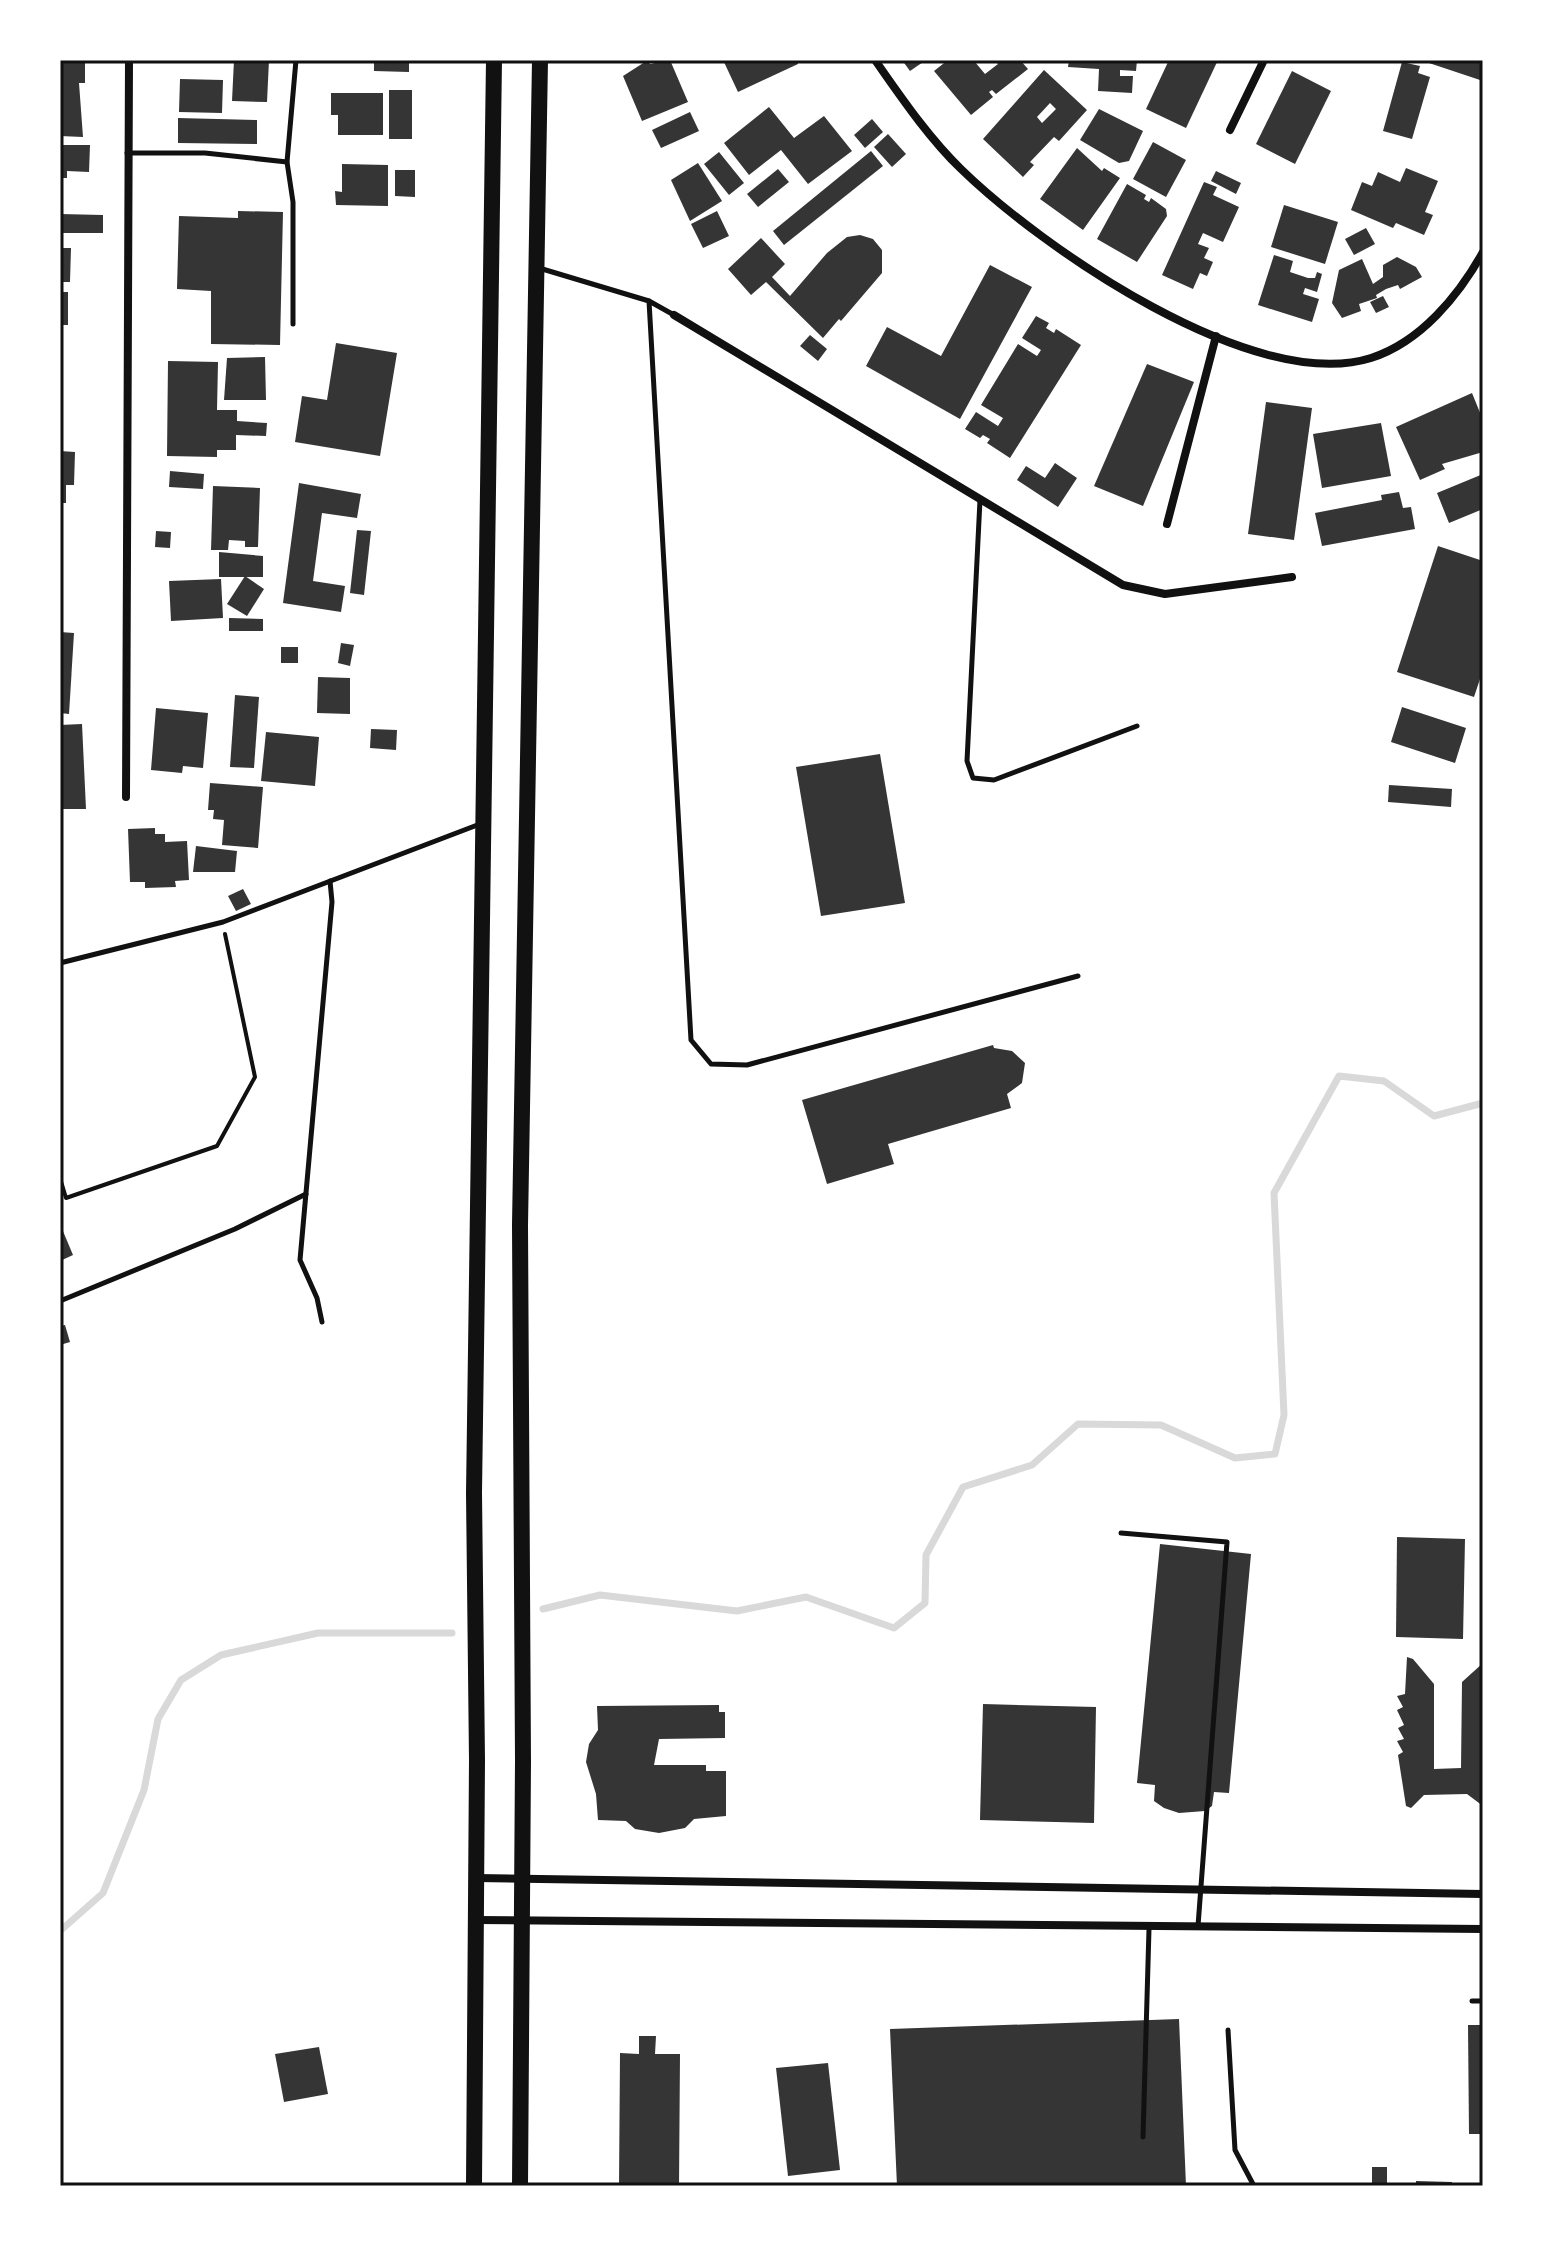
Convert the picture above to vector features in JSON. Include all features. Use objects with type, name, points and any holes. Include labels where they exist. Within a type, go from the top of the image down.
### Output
[{"type":"main road","points":[[474,2186],[477,1760],[474,1493],[494,60]]},
{"type":"main road","points":[[520,2186],[523,1761],[519,1493],[524,907],[540,60]]},
{"type":"street","points":[[126,797],[126,153],[129,60]]},
{"type":"street","points":[[875,60],[913,113],[960,168],[1033,231],[1097,277],[1216,336],[1276,356],[1325,363],[1371,358],[1408,338],[1439,313],[1465,284],[1483,252]]},
{"type":"street","points":[[1230,130],[1264,60]]},
{"type":"street","points":[[674,315],[1123,585],[1165,594],[1292,577]]},
{"type":"street","points":[[1167,524],[1216,336]]},
{"type":"street","points":[[476,1878],[1483,1894]]},
{"type":"street","points":[[477,1920],[1149,1929],[1483,1929]]},
{"type":"lane","points":[[293,324],[293,202],[287,162],[296,60]]},
{"type":"lane","points":[[126,153],[205,153],[287,162]]},
{"type":"lane","points":[[538,268],[649,301],[674,315]]},
{"type":"lane","points":[[649,301],[691,1040],[711,1064],[747,1065],[1078,976]]},
{"type":"lane","points":[[980,499],[967,761],[973,778],[994,780],[1137,726]]},
{"type":"lane","points":[[60,963],[223,922],[483,822]]},
{"type":"lane","points":[[322,1322],[317,1298],[300,1260],[332,902],[330,881]]},
{"type":"lane","points":[[60,1301],[235,1229],[306,1194]]},
{"type":"lane","points":[[1121,1533],[1227,1542],[1198,1927]]},
{"type":"lane","points":[[1143,2137],[1149,1929]]},
{"type":"lane","points":[[1472,2001],[1483,2001]]},
{"type":"lane","points":[[1228,2030],[1235,2150],[1254,2186]]},
{"type":"path","points":[[60,1178],[66,1198],[217,1146],[255,1077],[223,922]]},
{"type":"building","points":[[60,60],[85,60],[85,83],[79,83],[83,137],[60,136]]},
{"type":"building","points":[[234,60],[269,60],[267,102],[232,101]]},
{"type":"building","points":[[374,60],[409,60],[409,72],[374,71]]},
{"type":"building","points":[[648,60],[650,64],[670,60],[688,102],[642,121],[623,76]]},
{"type":"building","points":[[723,60],[797,60],[798,64],[738,92]]},
{"type":"building","points":[[902,60],[926,60],[910,71]]},
{"type":"building","points":[[948,60],[977,60],[975,62],[985,74],[998,64],[994,60],[1020,60],[1028,69],[996,94],[992,90],[989,92],[993,97],[971,115],[934,71]]},
{"type":"building","points":[[1069,60],[1137,60],[1136,71],[1120,70],[1120,76],[1133,76],[1132,93],[1098,91],[1099,69],[1068,67]]},
{"type":"building","points":[[1169,60],[1218,60],[1186,128],[1146,109]]},
{"type":"building","points":[[1483,60],[1483,81],[1423,61]]},
{"type":"building","points":[[1402,62],[1420,66],[1418,73],[1430,77],[1412,139],[1383,131]]},
{"type":"building","points":[[1044,70],[1087,110],[1059,141],[1054,137],[1030,162],[1034,165],[1023,177],[983,139]],"holes":[[[1050,103],[1056,109],[1042,123],[1037,117]]]},
{"type":"building","points":[[1292,71],[1331,91],[1295,164],[1256,144]]},
{"type":"building","points":[[180,79],[223,80],[222,113],[179,112]]},
{"type":"building","points":[[389,90],[412,90],[412,139],[389,139]]},
{"type":"building","points":[[331,93],[383,93],[383,135],[338,135],[338,115],[331,115]]},
{"type":"building","points":[[769,107],[794,138],[824,116],[852,151],[808,184],[781,150],[749,175],[724,143]]},
{"type":"building","points":[[1099,109],[1143,131],[1129,161],[1119,163],[1080,140]]},
{"type":"building","points":[[690,112],[699,131],[661,148],[652,130]]},
{"type":"building","points":[[178,118],[257,120],[257,144],[178,143]]},
{"type":"building","points":[[872,119],[883,132],[865,148],[854,135]]},
{"type":"building","points":[[888,134],[906,154],[892,167],[874,147]]},
{"type":"building","points":[[1153,142],[1186,160],[1166,197],[1133,179]]},
{"type":"building","points":[[60,145],[90,145],[89,172],[67,171],[67,178],[60,178]]},
{"type":"building","points":[[1077,148],[1102,171],[1104,168],[1120,178],[1083,230],[1040,199]]},
{"type":"building","points":[[871,151],[883,166],[784,245],[773,231]]},
{"type":"building","points":[[719,152],[744,183],[729,195],[704,164]]},
{"type":"building","points":[[698,163],[722,201],[690,221],[671,180]]},
{"type":"building","points":[[342,164],[388,165],[388,206],[336,205],[335,191],[342,192]]},
{"type":"building","points":[[1406,168],[1438,181],[1425,212],[1433,215],[1424,235],[1396,223],[1393,228],[1351,210],[1362,182],[1372,186],[1378,172],[1400,182]]},
{"type":"building","points":[[778,169],[789,182],[758,207],[747,194]]},
{"type":"building","points":[[395,170],[415,170],[415,197],[395,196]]},
{"type":"building","points":[[1216,171],[1241,183],[1236,194],[1211,181]]},
{"type":"building","points":[[1204,182],[1217,187],[1213,195],[1239,207],[1223,242],[1203,233],[1198,244],[1209,248],[1204,258],[1213,262],[1207,276],[1200,273],[1193,289],[1162,275]]},
{"type":"building","points":[[1127,184],[1146,195],[1144,199],[1149,202],[1151,198],[1166,209],[1167,216],[1137,262],[1097,239]]},
{"type":"building","points":[[1284,205],[1338,222],[1325,264],[1271,247]]},
{"type":"building","points":[[238,211],[283,212],[280,345],[211,344],[211,291],[177,289],[179,216],[238,218]]},
{"type":"building","points":[[717,211],[729,236],[703,248],[691,224]]},
{"type":"building","points":[[60,214],[103,215],[103,233],[60,233]]},
{"type":"building","points":[[1366,228],[1375,244],[1354,255],[1345,239]]},
{"type":"building","points":[[860,235],[873,239],[882,250],[882,273],[823,338],[766,282],[751,295],[728,269],[761,238],[785,264],[772,277],[790,296],[827,253],[847,237]]},
{"type":"building","points":[[60,248],[71,248],[70,282],[60,282]]},
{"type":"building","points":[[1274,255],[1293,261],[1290,272],[1308,278],[1315,278],[1317,272],[1322,274],[1317,292],[1305,288],[1303,294],[1319,299],[1312,322],[1258,305]]},
{"type":"building","points":[[1397,257],[1416,267],[1422,277],[1400,289],[1398,285],[1386,289],[1376,295],[1377,298],[1359,304],[1361,311],[1342,318],[1332,303],[1339,270],[1362,259],[1373,284],[1383,277],[1383,265]]},
{"type":"building","points":[[990,265],[1032,287],[960,419],[866,366],[887,327],[941,356]]},
{"type":"building","points":[[60,292],[68,292],[68,325],[60,325]]},
{"type":"building","points":[[1383,296],[1389,307],[1376,313],[1370,302]]},
{"type":"building","points":[[1036,316],[1049,323],[1046,328],[1054,333],[1056,329],[1081,345],[1010,458],[987,443],[990,439],[983,435],[980,438],[965,429],[976,412],[998,426],[1003,418],[981,405],[1018,344],[1037,356],[1041,350],[1022,338]]},
{"type":"building","points":[[810,335],[827,349],[818,361],[800,346]]},
{"type":"building","points":[[336,343],[397,353],[380,456],[295,442],[302,396],[327,400]]},
{"type":"building","points":[[265,357],[266,400],[224,400],[227,358]]},
{"type":"building","points":[[168,361],[218,362],[217,410],[237,410],[237,421],[267,423],[266,436],[236,435],[236,450],[217,450],[217,457],[167,456]]},
{"type":"building","points":[[1147,364],[1194,382],[1143,506],[1094,486]]},
{"type":"building","points":[[1472,393],[1483,420],[1483,452],[1442,464],[1445,469],[1420,480],[1396,427]]},
{"type":"building","points":[[1266,402],[1312,408],[1294,540],[1248,534]]},
{"type":"building","points":[[1381,423],[1391,476],[1322,488],[1313,434]]},
{"type":"building","points":[[60,451],[75,452],[74,485],[66,485],[66,503],[60,503]]},
{"type":"building","points":[[1055,463],[1077,478],[1058,507],[1017,480],[1026,466],[1045,478]]},
{"type":"building","points":[[170,471],[204,474],[203,489],[169,487]]},
{"type":"building","points":[[1483,474],[1483,509],[1449,523],[1437,493]]},
{"type":"building","points":[[299,483],[361,494],[357,518],[322,513],[313,581],[345,586],[341,612],[283,603]]},
{"type":"building","points":[[213,486],[260,488],[258,547],[245,547],[245,541],[229,540],[228,550],[211,550]]},
{"type":"building","points":[[1399,492],[1403,508],[1411,507],[1415,529],[1322,546],[1315,513],[1382,500],[1381,495]]},
{"type":"building","points":[[357,530],[371,531],[364,595],[350,593]]},
{"type":"building","points":[[156,531],[171,532],[170,548],[155,547]]},
{"type":"building","points":[[1438,546],[1483,561],[1483,670],[1474,697],[1397,672]]},
{"type":"building","points":[[219,552],[263,556],[263,577],[219,577]]},
{"type":"building","points":[[245,576],[264,589],[247,616],[227,604]]},
{"type":"building","points":[[221,579],[223,618],[171,621],[169,581]]},
{"type":"building","points":[[229,618],[263,619],[263,631],[229,631]]},
{"type":"building","points":[[60,632],[74,633],[69,714],[60,713]]},
{"type":"building","points":[[341,643],[354,645],[350,666],[338,663]]},
{"type":"building","points":[[281,647],[298,647],[298,663],[281,663]]},
{"type":"building","points":[[318,677],[350,678],[350,714],[317,713]]},
{"type":"building","points":[[235,695],[259,697],[254,768],[230,767]]},
{"type":"building","points":[[1402,707],[1466,728],[1455,763],[1391,742]]},
{"type":"building","points":[[156,708],[208,713],[203,768],[183,766],[182,773],[151,770]]},
{"type":"building","points":[[82,724],[86,809],[60,809],[60,725]]},
{"type":"building","points":[[371,729],[397,730],[396,750],[370,748]]},
{"type":"building","points":[[266,732],[319,737],[315,786],[261,781]]},
{"type":"building","points":[[880,754],[905,903],[821,916],[796,767]]},
{"type":"building","points":[[210,783],[263,787],[258,848],[222,845],[224,820],[213,819],[214,810],[208,810]]},
{"type":"building","points":[[1389,785],[1452,789],[1451,807],[1388,802]]},
{"type":"building","points":[[155,828],[155,834],[165,834],[165,842],[187,841],[189,880],[175,881],[176,887],[145,888],[145,882],[130,882],[128,829]]},
{"type":"building","points":[[196,846],[237,851],[235,872],[193,872]]},
{"type":"building","points":[[243,889],[251,904],[236,911],[228,896]]},
{"type":"building","points":[[993,1045],[994,1048],[1012,1051],[1025,1063],[1022,1083],[1007,1094],[1011,1108],[888,1144],[894,1164],[827,1184],[802,1100]]},
{"type":"building","points":[[60,1224],[73,1255],[60,1261]]},
{"type":"building","points":[[65,1325],[70,1342],[60,1345],[60,1326]]},
{"type":"building","points":[[1397,1537],[1465,1539],[1463,1639],[1396,1637]]},
{"type":"building","points":[[1160,1544],[1251,1554],[1229,1793],[1214,1792],[1212,1806],[1205,1811],[1179,1813],[1164,1808],[1154,1801],[1155,1785],[1137,1783]]},
{"type":"building","points":[[1407,1657],[1413,1659],[1434,1684],[1434,1769],[1461,1768],[1462,1682],[1483,1663],[1483,1806],[1467,1794],[1424,1795],[1411,1808],[1406,1806],[1398,1755],[1403,1752],[1397,1741],[1404,1739],[1398,1728],[1404,1725],[1397,1710],[1403,1707],[1397,1696],[1405,1694]]},
{"type":"building","points":[[983,1704],[1096,1707],[1094,1823],[980,1820]]},
{"type":"building","points":[[719,1705],[719,1712],[725,1712],[725,1738],[659,1739],[654,1765],[706,1765],[706,1771],[726,1771],[726,1816],[694,1819],[685,1828],[659,1833],[635,1829],[626,1821],[598,1820],[596,1794],[586,1762],[589,1744],[598,1730],[597,1706]]},
{"type":"building","points":[[1179,2019],[1186,2186],[897,2186],[890,2029]]},
{"type":"building","points":[[1468,2025],[1483,2025],[1483,2134],[1469,2134]]},
{"type":"building","points":[[639,2036],[656,2036],[655,2054],[680,2054],[679,2186],[619,2186],[620,2053],[639,2054]]},
{"type":"building","points":[[319,2047],[328,2094],[284,2102],[275,2054]]},
{"type":"building","points":[[828,2063],[840,2170],[788,2176],[776,2068]]},
{"type":"building","points":[[1372,2167],[1387,2167],[1387,2186],[1372,2186]]},
{"type":"building","points":[[1416,2181],[1452,2182],[1452,2186],[1416,2186]]},
{"type":"waterway","points":[[543,1609],[600,1595],[737,1611],[806,1597],[894,1628],[925,1603],[926,1555],[963,1487],[1032,1465],[1078,1424],[1161,1425],[1235,1458],[1275,1454],[1284,1415],[1274,1193],[1339,1076],[1384,1081],[1434,1116],[1483,1103]]},
{"type":"waterway","points":[[60,1931],[103,1893],[144,1790],[158,1719],[181,1680],[221,1655],[318,1633],[452,1633]]}]
